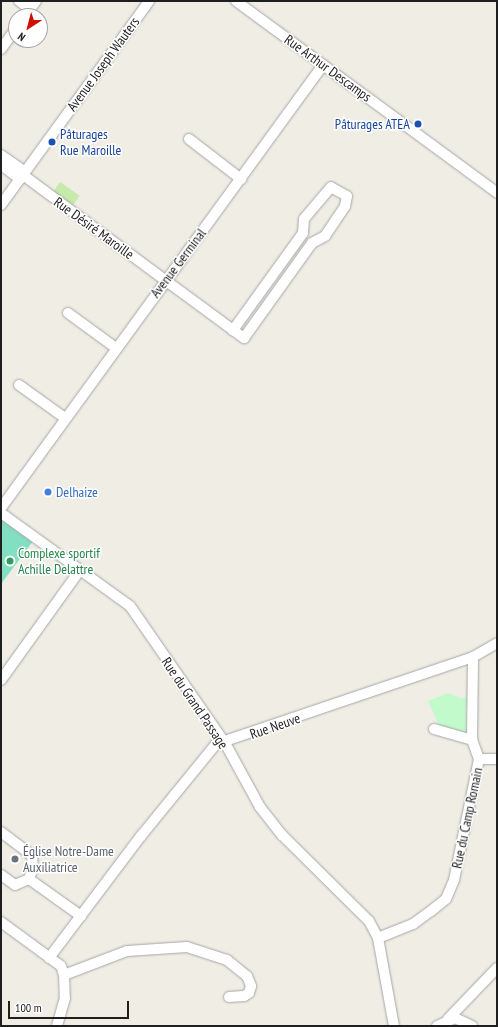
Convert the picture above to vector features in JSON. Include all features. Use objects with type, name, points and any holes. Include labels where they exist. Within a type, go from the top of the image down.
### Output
[{"type":"street","points":[[19,1],[29,8]]},
{"type":"street","name":"Avenue Joseph Wauters","points":[[1,205],[149,1]]},
{"type":"street","name":"Rue Arthur Descamps","points":[[236,1],[497,192]]},
{"type":"street","points":[[1,48],[8,39]]},
{"type":"street","name":"Avenue Germinal","points":[[1,508],[322,65]]},
{"type":"street","points":[[189,139],[241,178]]},
{"type":"street","points":[[1,155],[23,175]]},
{"type":"street","points":[[1,165],[23,175]]},
{"type":"street","name":"Rue Désiré Maroille","points":[[23,175],[234,330]]},
{"type":"street","points":[[332,187],[347,196],[346,206],[325,236],[312,243],[244,338],[234,330],[303,233],[304,219],[332,187]]},
{"type":"street","points":[[68,313],[116,348]]},
{"type":"street","points":[[19,385],[65,418]]},
{"type":"street","name":"Rue du Grand Passage","points":[[1,512],[130,606],[225,743],[260,807],[282,835],[369,921],[378,938],[392,1008],[394,1026]]},
{"type":"street","points":[[1,680],[80,570]]},
{"type":"street","name":"Rue Neuve","points":[[49,958],[141,836],[216,744],[225,743],[473,657],[497,643]]},
{"type":"street","name":"Rue du Camp Romain","points":[[378,938],[413,924],[446,899],[460,861],[462,836],[479,760],[472,740],[473,657]]},
{"type":"street","points":[[434,729],[472,740]]},
{"type":"street","points":[[479,760],[497,759]]},
{"type":"street","points":[[1,832],[32,855],[33,868],[29,878],[15,885],[1,875]]},
{"type":"street","points":[[29,878],[81,916]]},
{"type":"street","points":[[1,922],[60,966],[64,975],[65,998],[57,1026]]},
{"type":"street","points":[[64,975],[127,951],[187,947],[227,960],[246,976],[251,986],[249,993],[244,996],[229,996]]},
{"type":"street","points":[[448,1020],[497,968]]},
{"type":"street","points":[[437,1026],[455,1018],[472,1026]]},
{"type":"green space","points":[[60,182],[80,196],[72,206],[53,193]]},
{"type":"green space","name":"Complexe sportif Achille Delattre","points":[[1,513],[36,537],[1,584]]},
{"type":"green space","points":[[448,693],[460,698],[473,697],[473,706],[466,706],[466,728],[470,729],[466,733],[440,727],[428,701]]},
{"type":"place","name":"Pâturages ATEA","points":[[418,124]]},
{"type":"place","name":"Pâturages Rue Maroille","points":[[52,142]]},
{"type":"place","name":"Delhaize","points":[[48,492]]},
{"type":"place","name":"Complexe sportif Achille Delattre","points":[[10,561]]},
{"type":"place","name":"Église Notre-Dame Auxiliatrice","points":[[15,859]]}]
